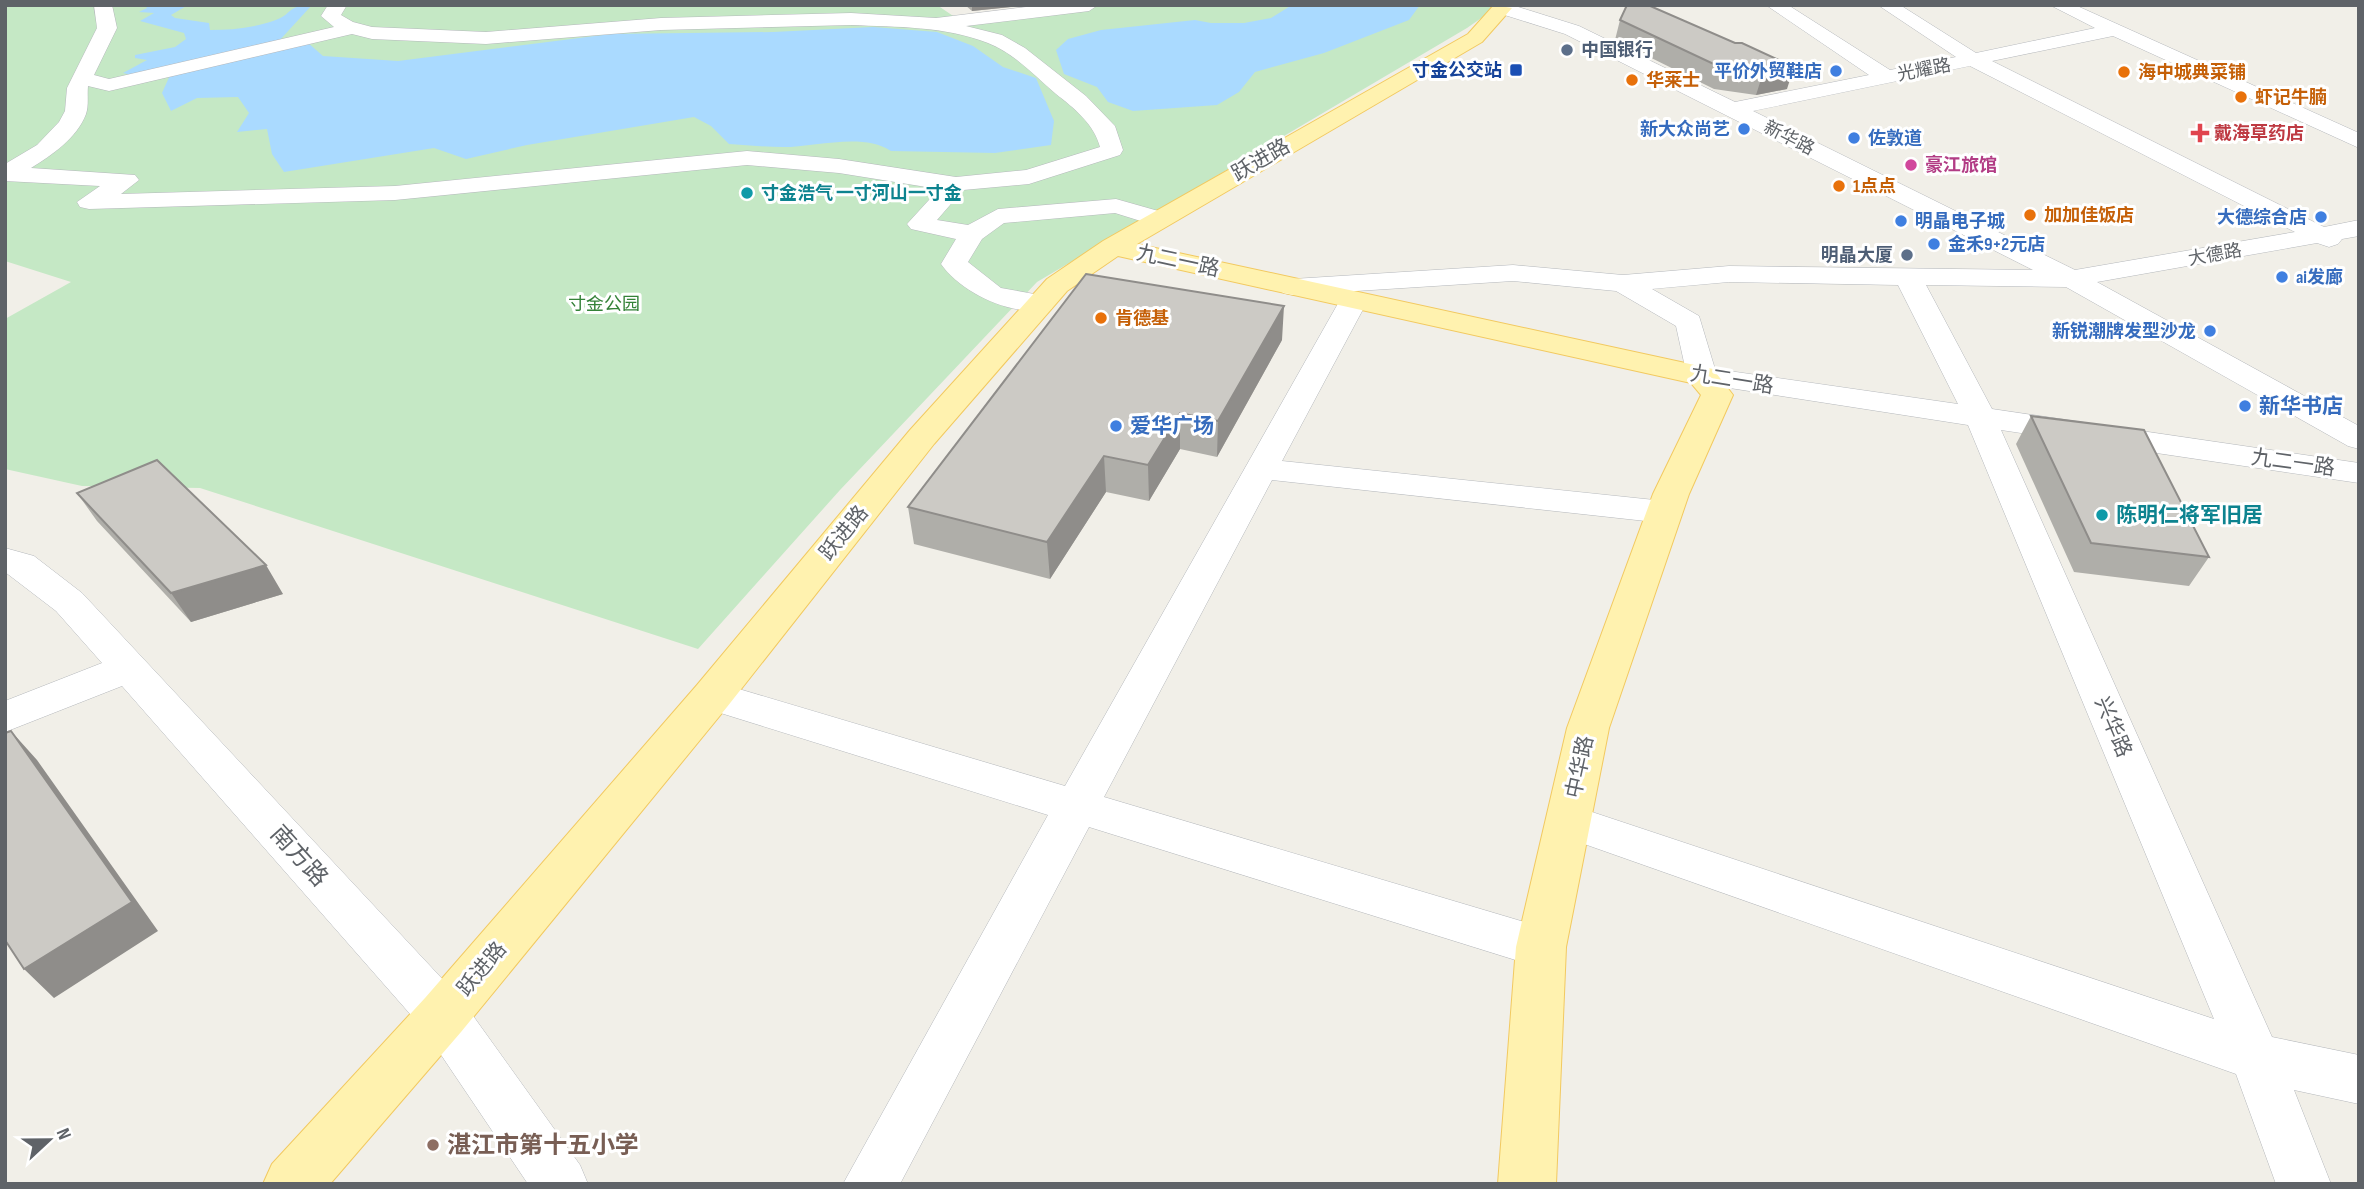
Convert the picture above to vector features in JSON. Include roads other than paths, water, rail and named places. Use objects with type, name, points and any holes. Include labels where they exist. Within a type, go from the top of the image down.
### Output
[{"type":"main road","name":"跃进路","points":[[292,1184],[443,1015],[712,696],[922,437],[1057,285],[1160,219],[1475,38],[1503,6]]},
{"type":"main road","name":"九二一路","points":[[1113,247],[1702,376]]},
{"type":"main road","name":"中华路","points":[[1527,1184],[1541,947],[1588,728],[1664,512],[1717,395],[1702,376]]},
{"type":"street","points":[[103,5],[107,28],[77,88],[76,111],[69,125],[45,150],[5,174],[127,180],[89,202],[395,192],[747,158],[839,166],[956,184],[1029,177],[1112,149],[1107,131],[1078,101],[1018,51],[995,38],[936,24],[851,19],[705,25],[661,24],[486,38],[433,38],[353,28],[330,16],[338,5]]},
{"type":"street","points":[[936,24],[1089,5]]},
{"type":"street","points":[[1775,5],[1886,78]]},
{"type":"street","points":[[1887,5],[1974,60],[2359,253]]},
{"type":"street","points":[[2059,5],[2359,141]]},
{"type":"street","name":"新华路","points":[[1503,6],[1572,30],[2071,279],[2359,439]]},
{"type":"street","points":[[82,78],[108,85],[353,28]]},
{"type":"street","name":"光耀路","points":[[1732,108],[2116,30]]},
{"type":"street","points":[[956,184],[920,224],[972,234]]},
{"type":"street","points":[[1041,303],[993,295],[954,264],[972,234],[998,216],[1116,206],[1160,219]]},
{"type":"street","name":"大德路","points":[[1293,286],[1513,273],[1623,283],[1729,274],[2071,279],[2359,228]]},
{"type":"street","name":"兴华路","points":[[1908,277],[1980,417],[2255,1057],[2304,1184]]},
{"type":"street","points":[[1623,283],[1689,322],[1702,376]]},
{"type":"street","points":[[870,1184],[1354,300]]},
{"type":"street","name":"九二一路","points":[[1702,376],[2359,473]]},
{"type":"street","points":[[1261,469],[1664,512]]},
{"type":"street","name":"南方路","points":[[5,560],[21,564],[69,602],[443,1015],[561,1184]]},
{"type":"street","points":[[5,717],[129,668]]},
{"type":"street","points":[[712,696],[1541,947]]},
{"type":"street","points":[[1568,821],[2255,1057],[2359,1080]]},
{"type":"water","points":[[145,5],[188,5],[171,15],[175,18],[209,23],[210,30],[258,25],[279,19],[294,8],[312,5],[278,42],[132,75],[123,73],[147,60],[135,58],[135,55],[175,47],[186,39],[184,33],[140,21],[154,13],[139,12],[147,8]]},
{"type":"water","points":[[1292,5],[1420,5],[1409,20],[1324,53],[1255,72],[1239,92],[1217,105],[1133,111],[1108,102],[1097,87],[1064,74],[1056,50],[1068,39],[1101,30],[1195,20],[1244,23],[1271,18]]},
{"type":"water","points":[[873,27],[937,32],[973,46],[1003,67],[1036,78],[1054,121],[1051,145],[995,153],[891,151],[880,145],[853,141],[783,147],[729,144],[711,126],[694,117],[527,145],[466,159],[434,148],[284,172],[272,154],[267,129],[237,132],[249,113],[238,97],[197,98],[171,111],[162,93],[171,73],[307,42],[323,56],[398,61],[611,34],[773,32]]},
{"type":"place","name":"中国银行","points":[[1567,50]]},
{"type":"place","name":"寸金公交站","points":[[1516,70]]},
{"type":"place","name":"平价外贸鞋店","points":[[1836,71]]},
{"type":"place","name":"海中城典菜铺","points":[[2124,72]]},
{"type":"place","name":"华莱士","points":[[1632,80]]},
{"type":"place","name":"虾记牛腩","points":[[2241,97]]},
{"type":"place","name":"新大众尚艺","points":[[1744,129]]},
{"type":"place","name":"戴海草药店","points":[[2200,133]]},
{"type":"place","name":"佐敦道","points":[[1854,138]]},
{"type":"place","name":"豪江旅馆","points":[[1911,165]]},
{"type":"place","name":"1点点","points":[[1839,186]]},
{"type":"place","name":"寸金浩气 一寸河山一寸金","points":[[747,193]]},
{"type":"place","name":"加加佳饭店","points":[[2030,215]]},
{"type":"place","name":"大德综合店","points":[[2321,217]]},
{"type":"place","name":"明晶电子城","points":[[1901,221]]},
{"type":"place","name":"金禾9+2元店","points":[[1934,244]]},
{"type":"place","name":"明晶大厦","points":[[1907,255]]},
{"type":"place","name":"ai发廊","points":[[2282,277]]},
{"type":"place","name":"肯德基","points":[[1101,318]]},
{"type":"place","name":"新锐潮牌发型沙龙","points":[[2210,331]]},
{"type":"place","name":"新华书店","points":[[2245,406]]},
{"type":"place","name":"爱华广场","points":[[1116,426]]},
{"type":"place","name":"陈明仁将军旧居","points":[[2102,515]]},
{"type":"place","name":"湛江市第十五小学","points":[[433,1145]]},
{"type":"park label","name":"寸金公园","points":[[604,304]]}]
